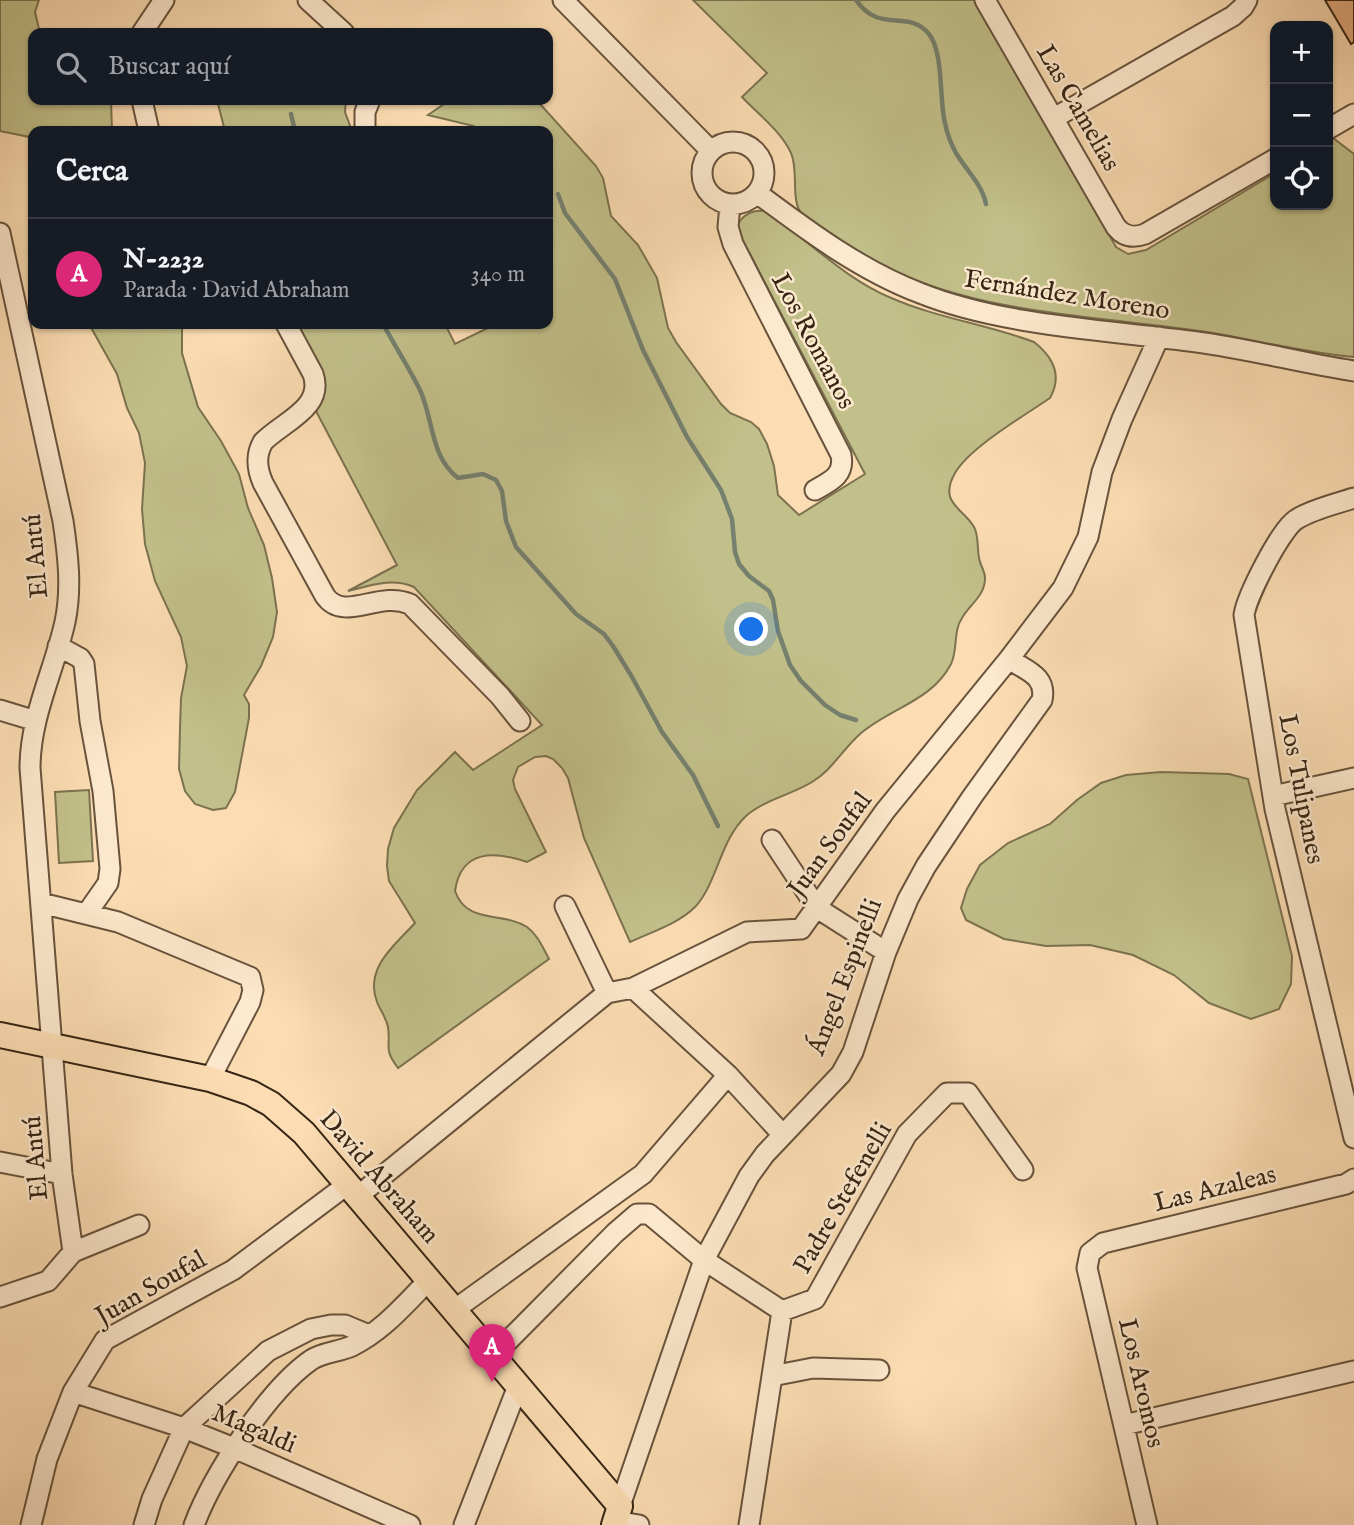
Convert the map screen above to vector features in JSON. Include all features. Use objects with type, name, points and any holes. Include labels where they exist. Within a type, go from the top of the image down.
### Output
[{"type":"main road","name":"David Abraham","points":[[0,1035],[210,1079],[251,1093],[271,1104],[304,1133],[519,1386],[622,1519]]},
{"type":"street","points":[[145,28],[164,0]]},
{"type":"street","points":[[307,0],[338,28]]},
{"type":"street","points":[[563,0],[711,151]]},
{"type":"street","name":"Las Camelias","points":[[985,0],[1116,227],[1130,236],[1145,234],[1270,162]]},
{"type":"street","points":[[1054,118],[1233,16],[1247,0]]},
{"type":"street","points":[[143,105],[148,126]]},
{"type":"street","points":[[365,126],[368,105]]},
{"type":"street","points":[[1333,126],[1354,114]]},
{"type":"street","points":[[730,142],[750,147],[763,163],[762,184],[757,193],[749,200],[730,204],[712,195],[705,188],[702,179],[705,159],[711,151],[730,142]]},
{"type":"street","name":"Fernández Moreno","points":[[757,193],[843,254],[891,281],[921,294],[969,308],[1028,320],[1284,356],[1354,371]]},
{"type":"street","name":"Los Romanos","points":[[730,204],[728,227],[733,244],[841,454],[842,462],[838,475],[815,490]]},
{"type":"street","name":"El Antú","points":[[0,233],[66,543],[69,597],[64,625],[36,720],[31,743],[30,768],[62,1174],[73,1252]]},
{"type":"street","points":[[289,329],[313,374],[314,395],[305,408],[263,442],[259,449],[257,465],[263,483],[325,596],[329,602],[341,608],[382,600],[402,600],[410,604],[500,696],[520,721]]},
{"type":"street","name":"Juan Soufal","points":[[31,1525],[47,1459],[74,1392],[105,1339],[233,1270],[353,1190],[607,993],[633,988],[747,932],[802,929],[885,811],[1009,659],[1063,587],[1088,537],[1102,472],[1122,419],[1159,337]]},
{"type":"street","name":"Los Tulipanes","points":[[1354,498],[1306,514],[1289,524],[1246,605],[1245,626],[1273,796],[1348,1086],[1354,1138]]},
{"type":"street","points":[[58,646],[80,658],[84,664],[90,721],[103,791],[110,878],[87,913]]},
{"type":"street","name":"Ángel Espinelli","points":[[622,1519],[704,1260],[749,1176],[765,1154],[841,1074],[863,1026],[886,952],[908,899],[926,866],[972,797],[1042,700],[1044,690],[1041,680],[1009,659]]},
{"type":"street","points":[[0,710],[36,720]]},
{"type":"street","points":[[1273,796],[1354,778]]},
{"type":"street","points":[[772,840],[817,908],[886,952]]},
{"type":"street","points":[[41,903],[87,913],[135,928],[250,977],[253,990],[250,1002],[210,1079]]},
{"type":"street","points":[[565,906],[607,993]]},
{"type":"street","points":[[633,988],[728,1075],[782,1134]]},
{"type":"street","points":[[454,1310],[643,1174],[728,1075]]},
{"type":"street","name":"Padre Stefenelli","points":[[782,1311],[815,1299],[907,1134],[947,1093],[968,1093],[1023,1170]]},
{"type":"street","points":[[0,1162],[62,1174]]},
{"type":"street","name":"Las Azaleas","points":[[1090,1253],[1103,1243],[1346,1184],[1354,1179]]},
{"type":"street","points":[[493,1356],[615,1233],[636,1214],[649,1214],[704,1260],[782,1311],[749,1525]]},
{"type":"street","points":[[0,1297],[48,1280],[73,1252],[139,1225]]},
{"type":"street","name":"Los Aromos","points":[[1090,1253],[1087,1268],[1147,1525]]},
{"type":"street","points":[[194,1525],[234,1448],[293,1374],[314,1357],[351,1346],[385,1324],[429,1280]]},
{"type":"street","points":[[144,1525],[152,1499],[184,1428],[268,1351],[311,1329],[345,1325],[369,1335]]},
{"type":"street","points":[[772,1376],[813,1368],[879,1370]]},
{"type":"street","points":[[1124,1425],[1354,1371]]},
{"type":"street","points":[[464,1525],[519,1386]]},
{"type":"street","name":"Magaldi","points":[[74,1392],[184,1428],[410,1525]]},
{"type":"shaded area","points":[[0,0],[39,0],[35,12],[39,28],[28,28],[28,105],[111,105],[112,126],[28,126],[28,137],[0,131]]},
{"type":"shaded area","points":[[693,0],[976,0],[1116,247],[1128,254],[1146,250],[1270,176],[1270,210],[1333,210],[1333,138],[1354,154],[1354,357],[1213,333],[1018,307],[923,283],[879,264],[814,224],[798,208],[793,160],[787,145],[742,97],[767,73]]},
{"type":"shaded area","points":[[218,105],[346,105],[350,126],[224,126]]},
{"type":"shaded area","points":[[443,105],[541,105],[596,166],[603,178],[611,216],[638,245],[657,278],[668,328],[676,342],[721,404],[730,413],[751,422],[759,429],[774,466],[778,495],[799,515],[865,474],[741,237],[738,224],[749,213],[764,211],[840,268],[889,297],[1034,342],[1051,360],[1056,382],[1050,398],[998,432],[973,453],[962,463],[950,483],[949,491],[954,504],[976,531],[979,558],[985,578],[980,595],[959,623],[951,664],[943,677],[922,696],[860,734],[819,777],[746,816],[730,837],[709,886],[695,907],[673,923],[630,942],[584,838],[568,778],[562,768],[546,756],[535,757],[518,767],[513,780],[515,789],[546,852],[527,862],[492,855],[472,860],[464,867],[455,891],[461,902],[476,913],[507,919],[527,927],[549,959],[398,1068],[389,1052],[388,1027],[374,990],[378,968],[384,958],[415,923],[389,881],[388,849],[394,828],[417,790],[455,752],[473,770],[542,725],[414,587],[389,583],[348,591],[397,565],[316,411],[322,400],[323,378],[320,367],[299,329],[448,329],[455,344],[486,329],[553,329],[553,126],[474,126],[428,115]]},
{"type":"shaded area","points":[[92,329],[182,329],[182,353],[198,407],[239,474],[248,508],[264,545],[277,612],[273,637],[261,666],[244,695],[249,704],[249,718],[235,792],[226,808],[213,810],[195,804],[185,791],[179,769],[181,698],[187,666],[181,637],[155,581],[145,544],[142,509],[145,463],[139,433],[127,408],[117,374]]},
{"type":"shaded area","points":[[1161,772],[1229,774],[1248,779],[1292,956],[1291,984],[1279,1009],[1251,1019],[1209,1003],[1174,975],[1133,955],[1090,945],[1046,946],[1004,939],[966,920],[961,908],[967,889],[980,865],[1008,843],[1050,824],[1101,783],[1126,775]]},
{"type":"shaded area","points":[[89,790],[93,861],[59,863],[55,792]]},
{"type":"building","points":[[1325,0],[1354,0],[1354,42],[1351,44]]},
{"type":"waterway","points":[[856,0],[875,16],[912,23],[929,34],[937,53],[948,135],[956,153],[981,190],[986,204]]},
{"type":"waterway","points":[[291,114],[294,126]]},
{"type":"waterway","points":[[558,194],[565,213],[615,279],[643,350],[687,437],[721,490],[732,519],[735,552],[739,564],[749,576],[769,591],[778,631],[790,665],[801,681],[825,705],[840,715],[856,720]]},
{"type":"waterway","points":[[386,329],[420,390],[442,459],[458,478],[483,474],[496,480],[502,491],[506,521],[516,547],[576,614],[604,634],[613,646],[662,732],[693,775],[718,826]]},
{"type":"place","name":"N-2232","points":[[492,1382]]}]
